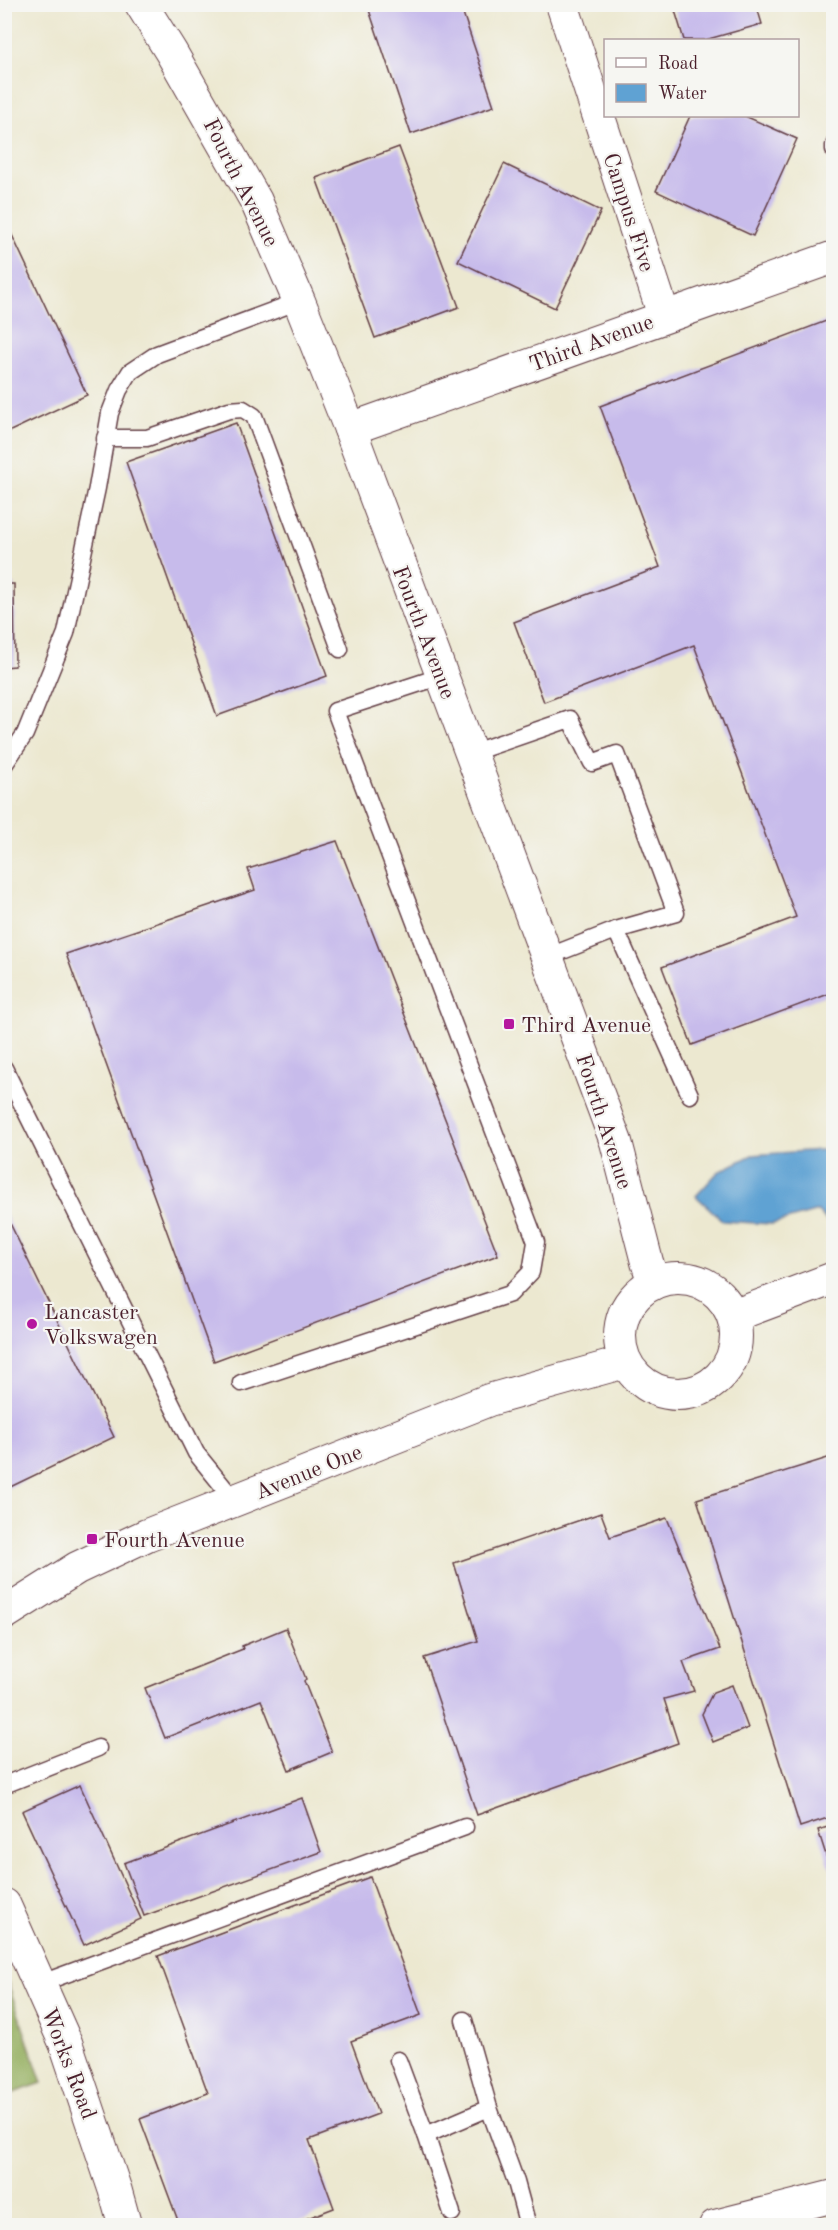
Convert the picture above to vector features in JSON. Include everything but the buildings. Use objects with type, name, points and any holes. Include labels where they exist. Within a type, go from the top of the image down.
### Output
[{"type":"street","name":"Fourth Avenue","points":[[141,4],[177,62],[256,201],[299,301],[350,429],[616,1142],[654,1283]]},
{"type":"street","name":"Campus Five","points":[[562,4],[664,316]]},
{"type":"street","name":"Third Avenue","points":[[350,429],[834,257]]},
{"type":"street","points":[[678,1278],[700,1282],[720,1296],[733,1316],[736,1338],[731,1360],[718,1379],[698,1391],[677,1395],[656,1391],[638,1379],[625,1362],[620,1339],[623,1316],[635,1296],[654,1283],[678,1278]]},
{"type":"street","points":[[733,1316],[834,1278]]},
{"type":"street","name":"Avenue One","points":[[4,1614],[76,1568],[147,1535],[489,1400],[625,1362]]},
{"type":"street","name":"Works Road","points":[[4,1905],[66,2044],[125,2226]]},
{"type":"street","points":[[715,2226],[834,2196]]},
{"type":"lane","points":[[4,765],[25,734],[66,633],[97,488],[110,413],[119,390],[130,372],[157,354],[299,301]]},
{"type":"lane","points":[[105,438],[147,438],[229,410],[243,409],[254,416],[340,649]]},
{"type":"lane","points":[[241,1383],[510,1294],[531,1272],[536,1242],[335,711],[442,676]]},
{"type":"lane","points":[[471,753],[570,719],[591,763],[617,754],[676,913],[616,930],[547,957]]},
{"type":"lane","points":[[616,930],[690,1095]]},
{"type":"lane","points":[[4,1068],[196,1453],[234,1500]]},
{"type":"lane","points":[[4,1785],[98,1748]]},
{"type":"lane","points":[[39,1984],[465,1827]]},
{"type":"lane","points":[[464,2020],[489,2108],[516,2182],[528,2226]]},
{"type":"lane","points":[[398,2060],[453,2213]]},
{"type":"lane","points":[[426,2135],[489,2108]]},
{"type":"green space","points":[[4,1972],[42,2083],[5,2096],[4,2096]]},
{"type":"water","points":[[833,1149],[833,1228],[818,1211],[772,1224],[723,1221],[696,1196],[718,1172],[752,1155]]},
{"type":"place","name":"Third Avenue","points":[[509,1024]]},
{"type":"place","name":"Lancaster Volkswagen","points":[[32,1324]]},
{"type":"place","name":"Fourth Avenue","points":[[92,1539]]}]
